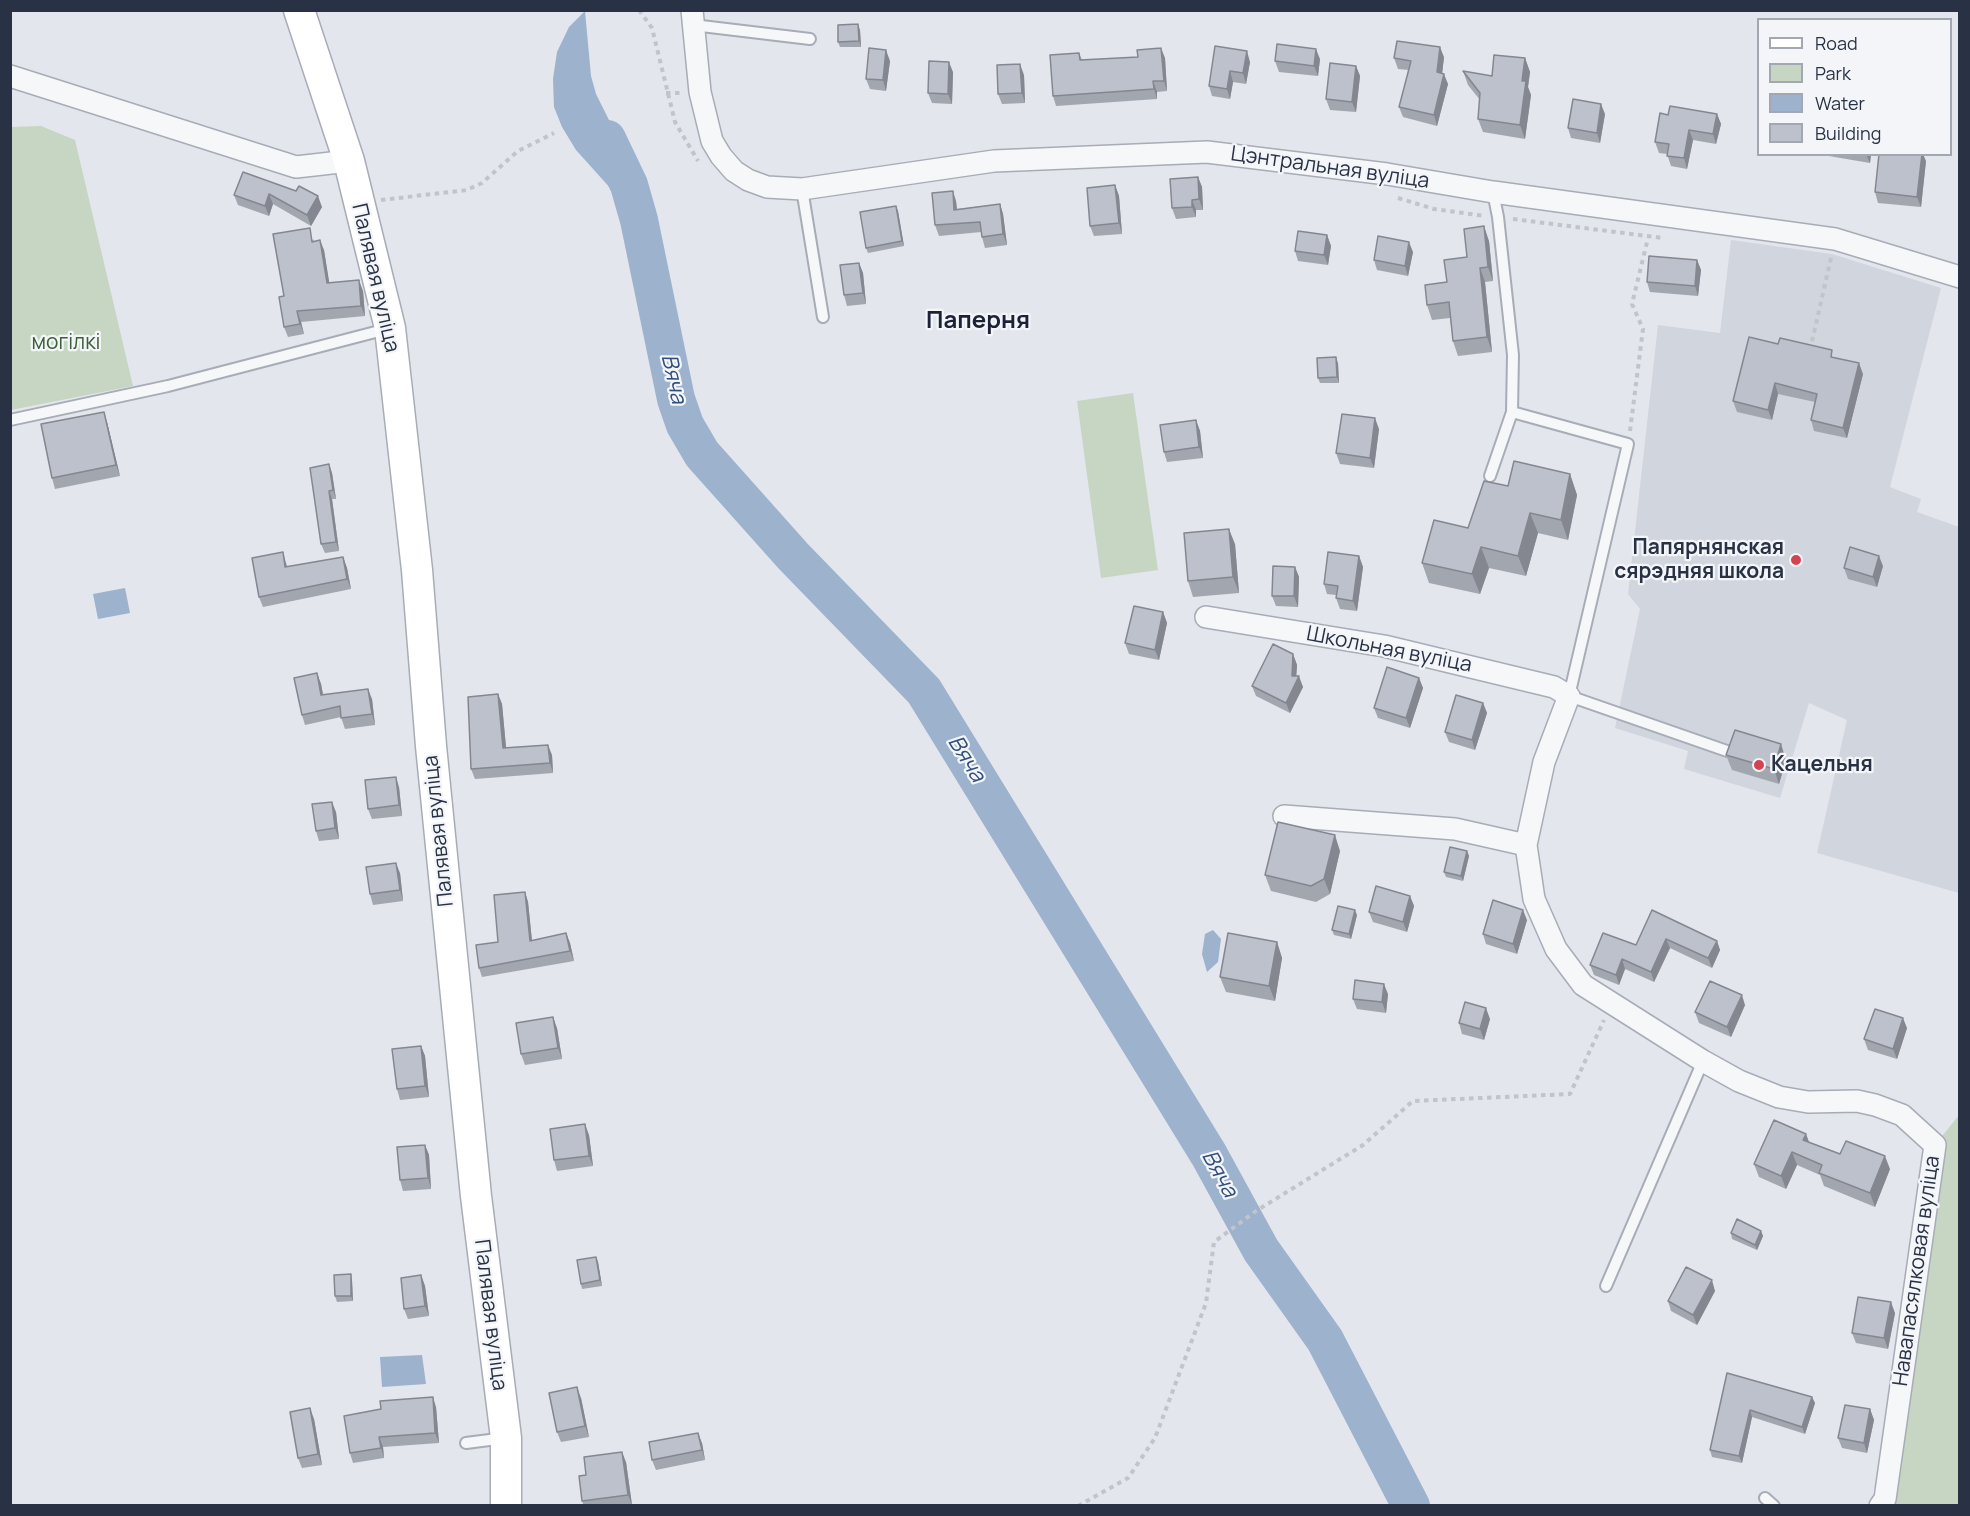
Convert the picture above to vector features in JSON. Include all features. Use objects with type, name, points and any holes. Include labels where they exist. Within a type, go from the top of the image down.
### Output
[{"type":"main road","name":"Палявая вуліца","points":[[298,10],[349,161],[390,328],[417,570],[431,746],[476,1196],[506,1438],[506,1506]]},
{"type":"street","name":"Цэнтральная вуліца","points":[[693,18],[700,92],[712,141],[721,156],[748,180],[766,187],[802,189],[994,161],[1207,152],[1387,174],[1493,192],[1835,239],[1959,277]]},
{"type":"street","points":[[10,76],[296,167],[349,161]]},
{"type":"street","name":"Школьная вуліца","points":[[1206,617],[1384,646],[1554,687],[1569,696]]},
{"type":"street","points":[[1284,816],[1455,829],[1526,845],[1544,762],[1569,696]]},
{"type":"street","name":"Навапасялковая вуліца","points":[[1526,845],[1534,899],[1556,949],[1583,985],[1702,1061],[1739,1081],[1779,1098],[1808,1102],[1857,1101],[1875,1105],[1902,1115],[1935,1145],[1885,1499],[1880,1506]]},
{"type":"lane","points":[[693,18],[810,39]]},
{"type":"lane","points":[[802,189],[823,317]]},
{"type":"lane","points":[[1490,476],[1512,412],[1513,355],[1498,217],[1493,192]]},
{"type":"lane","points":[[10,420],[168,386],[390,328]]},
{"type":"lane","points":[[1512,412],[1628,444],[1569,696],[1727,751]]},
{"type":"lane","points":[[1606,1286],[1702,1061]]},
{"type":"lane","points":[[466,1443],[506,1438]]},
{"type":"path","points":[[360,211],[382,200],[467,190],[482,183],[518,151],[554,133]]},
{"type":"path","points":[[1389,195],[1434,209],[1498,217]]},
{"type":"path","points":[[1628,444],[1643,329],[1632,304],[1648,238]]},
{"type":"path","points":[[1809,354],[1835,239]]},
{"type":"path","points":[[1078,1506],[1128,1478],[1155,1438],[1206,1303],[1215,1242],[1256,1210],[1364,1145],[1413,1101],[1570,1094],[1612,1003]]},
{"type":"shaded area","name":"Папярнянская сярэдняя школа","points":[[1731,240],[1832,254],[1941,288],[1890,487],[1921,499],[1917,512],[1959,527],[1959,893],[1817,853],[1847,720],[1809,703],[1780,798],[1684,769],[1688,751],[1615,728],[1640,609],[1628,594],[1658,325],[1720,333]]},
{"type":"green space","name":"могілкі","points":[[41,126],[75,140],[133,386],[11,410],[11,127]]},
{"type":"green space","points":[[1133,393],[1158,570],[1101,578],[1077,401]]},
{"type":"green space","points":[[1959,1115],[1959,1505],[1880,1506],[1935,1145]]},
{"type":"water","points":[[585,11],[591,76],[596,94],[625,152],[629,185],[639,220],[576,150],[562,127],[554,107],[553,79],[557,52],[569,27]]},
{"type":"water","points":[[125,588],[130,613],[98,619],[93,594]]},
{"type":"water","points":[[1213,930],[1221,939],[1218,962],[1207,972],[1202,954],[1205,934]]},
{"type":"water","points":[[422,1355],[426,1384],[382,1387],[380,1357]]},
{"type":"building","points":[[858,24],[859,41],[838,42],[838,25]]},
{"type":"building","points":[[1397,41],[1440,47],[1437,72],[1444,74],[1434,115],[1399,107],[1411,61],[1394,58]]},
{"type":"building","points":[[1277,44],[1316,49],[1314,66],[1275,61]]},
{"type":"building","points":[[1215,46],[1247,51],[1243,73],[1230,71],[1227,89],[1209,86]]},
{"type":"building","points":[[869,48],[886,50],[883,80],[866,79]]},
{"type":"building","points":[[1161,48],[1164,81],[1153,81],[1154,89],[1053,96],[1050,55],[1079,53],[1080,60],[1138,57],[1137,50]]},
{"type":"building","points":[[1494,55],[1525,58],[1522,81],[1526,81],[1520,125],[1478,119],[1480,93],[1463,71],[1492,76]]},
{"type":"building","points":[[929,61],[949,62],[948,94],[928,93]]},
{"type":"building","points":[[1330,63],[1356,66],[1352,102],[1326,99]]},
{"type":"building","points":[[1020,64],[1022,93],[998,94],[997,65]]},
{"type":"building","points":[[1573,99],[1601,104],[1597,133],[1568,128]]},
{"type":"building","points":[[1670,106],[1717,114],[1713,134],[1689,130],[1684,158],[1667,156],[1669,144],[1655,142],[1660,113],[1668,115]]},
{"type":"building","points":[[1879,156],[1922,156],[1917,197],[1875,192]]},
{"type":"building","points":[[243,172],[296,191],[299,186],[318,196],[307,215],[269,194],[265,206],[234,195]]},
{"type":"building","points":[[1198,177],[1199,199],[1192,200],[1192,207],[1172,208],[1170,179]]},
{"type":"building","points":[[1115,185],[1119,223],[1090,226],[1087,188]]},
{"type":"building","points":[[953,191],[954,210],[1000,204],[1003,234],[982,237],[980,222],[935,225],[932,193]]},
{"type":"building","points":[[896,206],[902,241],[866,248],[860,212]]},
{"type":"building","points":[[1484,226],[1488,267],[1480,268],[1487,337],[1453,341],[1449,302],[1427,305],[1425,285],[1447,282],[1444,260],[1467,257],[1464,229]]},
{"type":"building","points":[[310,228],[312,242],[320,240],[327,283],[359,280],[361,306],[297,311],[300,324],[284,327],[279,297],[284,296],[273,234]]},
{"type":"building","points":[[1298,231],[1327,235],[1324,255],[1295,251]]},
{"type":"building","points":[[1378,236],[1409,242],[1405,266],[1374,260]]},
{"type":"building","points":[[1649,256],[1697,260],[1695,286],[1647,282]]},
{"type":"building","points":[[859,263],[863,293],[844,295],[840,265]]},
{"type":"building","points":[[1749,337],[1778,344],[1780,338],[1832,350],[1831,357],[1859,363],[1843,428],[1811,420],[1817,394],[1775,383],[1768,410],[1733,401]]},
{"type":"building","points":[[1336,357],[1337,377],[1318,378],[1317,358]]},
{"type":"building","points":[[104,412],[116,465],[52,478],[41,424]]},
{"type":"building","points":[[1342,414],[1375,418],[1370,458],[1336,453]]},
{"type":"building","points":[[1196,420],[1199,447],[1164,452],[1160,425]]},
{"type":"building","points":[[1514,461],[1570,474],[1561,520],[1530,513],[1518,556],[1481,547],[1472,574],[1422,563],[1434,520],[1468,528],[1484,481],[1508,486]]},
{"type":"building","points":[[329,464],[333,490],[329,491],[336,542],[321,544],[310,468]]},
{"type":"building","points":[[1229,529],[1233,577],[1188,581],[1184,533]]},
{"type":"building","points":[[1850,547],[1879,556],[1873,577],[1844,568]]},
{"type":"building","points":[[283,552],[285,567],[343,557],[347,579],[259,597],[252,558]]},
{"type":"building","points":[[1328,552],[1359,556],[1353,601],[1336,598],[1338,586],[1324,584]]},
{"type":"building","points":[[1273,566],[1295,567],[1294,596],[1272,596]]},
{"type":"building","points":[[1134,606],[1163,612],[1155,650],[1125,643]]},
{"type":"building","points":[[1273,644],[1293,654],[1292,676],[1299,676],[1286,703],[1252,686]]},
{"type":"building","points":[[1387,667],[1419,678],[1406,718],[1374,708]]},
{"type":"building","points":[[317,673],[321,695],[368,689],[372,714],[341,718],[340,706],[302,715],[294,678]]},
{"type":"building","points":[[498,694],[503,748],[548,745],[550,763],[471,769],[468,697]]},
{"type":"building","points":[[1456,695],[1483,703],[1472,740],[1445,732]]},
{"type":"building","points":[[1735,730],[1781,744],[1774,769],[1726,755]]},
{"type":"building","points":[[396,777],[399,805],[368,809],[365,780]]},
{"type":"building","points":[[332,802],[335,828],[316,831],[312,804]]},
{"type":"building","points":[[1278,822],[1335,835],[1324,879],[1311,886],[1265,875]]},
{"type":"building","points":[[1450,847],[1467,851],[1461,876],[1444,872]]},
{"type":"building","points":[[396,863],[400,890],[370,894],[366,867]]},
{"type":"building","points":[[1376,886],[1410,896],[1403,922],[1369,912]]},
{"type":"building","points":[[525,892],[530,941],[566,933],[570,951],[479,968],[476,945],[498,942],[494,895]]},
{"type":"building","points":[[1493,900],[1523,910],[1513,944],[1483,934]]},
{"type":"building","points":[[1338,906],[1355,910],[1349,934],[1332,930]]},
{"type":"building","points":[[1652,910],[1717,941],[1708,958],[1666,939],[1651,972],[1622,959],[1616,975],[1590,965],[1603,933],[1636,945]]},
{"type":"building","points":[[1228,933],[1277,942],[1269,986],[1220,977]]},
{"type":"building","points":[[1355,980],[1384,984],[1382,1002],[1353,999]]},
{"type":"building","points":[[1710,981],[1742,995],[1727,1027],[1695,1012]]},
{"type":"building","points":[[1465,1002],[1486,1008],[1480,1029],[1459,1023]]},
{"type":"building","points":[[1875,1009],[1903,1018],[1893,1049],[1864,1039]]},
{"type":"building","points":[[553,1017],[558,1048],[521,1054],[516,1023]]},
{"type":"building","points":[[421,1046],[425,1086],[397,1089],[392,1049]]},
{"type":"building","points":[[1774,1120],[1806,1134],[1803,1140],[1840,1154],[1846,1141],[1885,1156],[1870,1193],[1819,1173],[1822,1165],[1792,1152],[1781,1176],[1754,1164]]},
{"type":"building","points":[[585,1124],[589,1156],[554,1160],[550,1129]]},
{"type":"building","points":[[425,1145],[428,1178],[400,1180],[397,1147]]},
{"type":"building","points":[[1737,1219],[1761,1231],[1755,1245],[1731,1233]]},
{"type":"building","points":[[596,1257],[600,1280],[581,1284],[577,1260]]},
{"type":"building","points":[[1686,1267],[1712,1280],[1693,1315],[1668,1301]]},
{"type":"building","points":[[351,1274],[351,1296],[335,1296],[334,1275]]},
{"type":"building","points":[[421,1275],[425,1306],[404,1309],[401,1278]]},
{"type":"building","points":[[1858,1297],[1891,1302],[1884,1338],[1852,1333]]},
{"type":"building","points":[[1727,1373],[1812,1397],[1802,1427],[1750,1410],[1739,1456],[1710,1450]]},
{"type":"building","points":[[577,1387],[585,1426],[557,1432],[549,1393]]},
{"type":"building","points":[[433,1397],[435,1433],[379,1437],[381,1448],[350,1453],[344,1416],[381,1409],[380,1401]]},
{"type":"building","points":[[1845,1405],[1870,1409],[1864,1443],[1838,1438]]},
{"type":"building","points":[[310,1408],[318,1454],[298,1458],[290,1412]]},
{"type":"building","points":[[698,1433],[702,1450],[652,1460],[649,1442]]},
{"type":"building","points":[[622,1452],[628,1495],[582,1501],[579,1476],[586,1475],[584,1457]]},
{"type":"waterway","name":"Вяча","points":[[607,139],[629,185],[639,220],[676,399],[685,425],[702,454],[793,556],[924,691],[1209,1155],[1261,1250],[1325,1340],[1411,1506]]},
{"type":"place","name":"Папярнянская сярэдняя школа","points":[[1796,560]]},
{"type":"place","name":"Кацельня","points":[[1759,765]]},
{"type":"district","name":"Паперня","points":[[978,321]]}]
